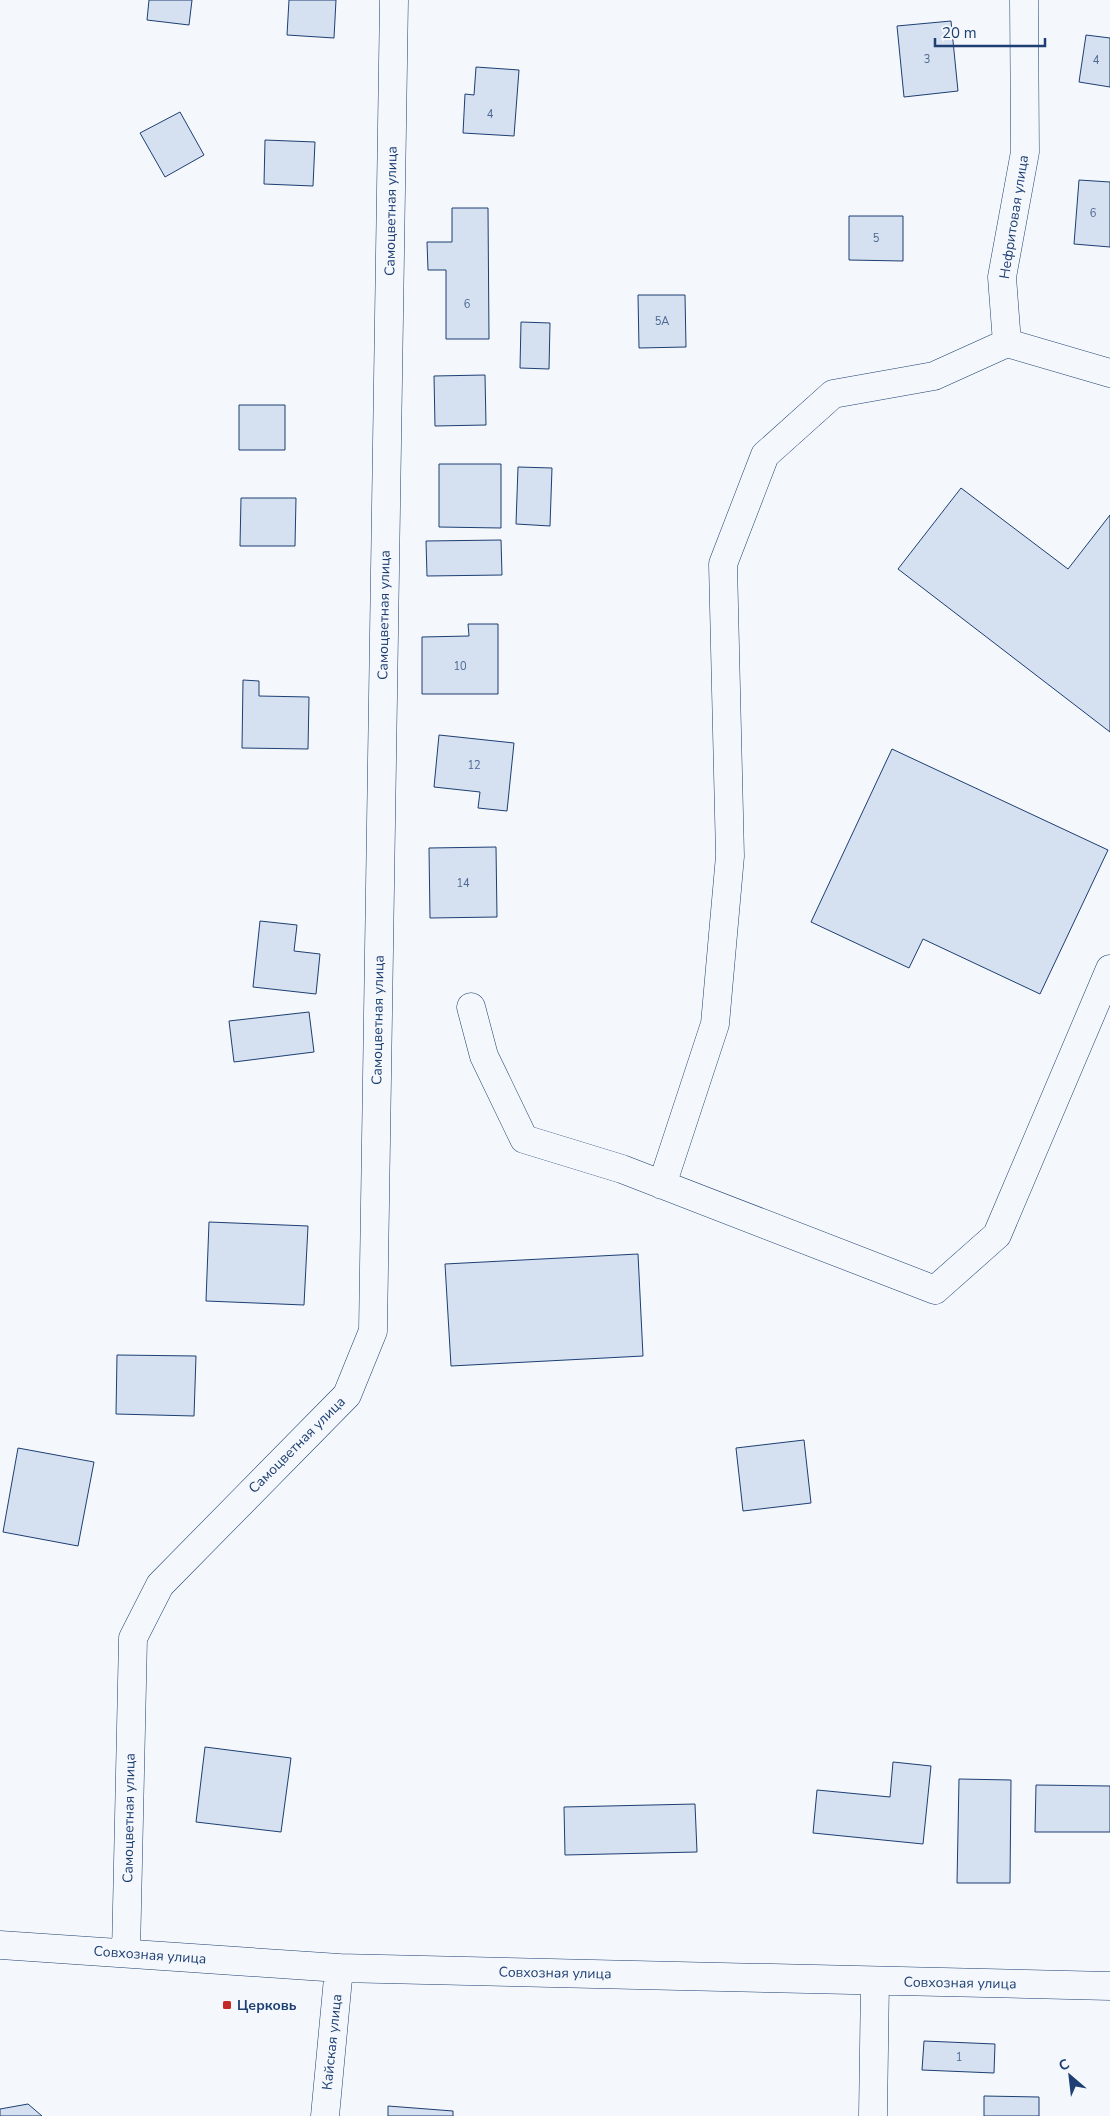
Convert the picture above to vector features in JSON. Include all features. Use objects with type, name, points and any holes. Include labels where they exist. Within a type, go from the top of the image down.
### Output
[{"type":"street","name":"Самоцветная улица","points":[[126,1953],[133,1638],[160,1586],[347,1394],[373,1331],[394,0]]},
{"type":"street","name":"Нефритовая улица","points":[[1007,343],[1002,277],[1025,152],[1024,0]]},
{"type":"street","points":[[662,1185],[715,1024],[730,856],[723,564],[765,455],[833,394],[934,376],[1007,343],[1110,373]]},
{"type":"street","points":[[471,1007],[484,1056],[524,1139],[622,1170],[935,1290],[997,1235],[1110,969]]},
{"type":"street","name":"Совхозная улица","points":[[0,1944],[339,1968],[1110,1986]]},
{"type":"street","name":"Кайская улица","points":[[324,2116],[339,1968]]},
{"type":"street","points":[[874,2116],[875,1981]]},
{"type":"building","points":[[149,0],[192,0],[189,25],[147,20]]},
{"type":"building","points":[[289,0],[336,0],[334,38],[287,35]]},
{"type":"building","points":[[951,21],[958,91],[904,97],[897,26]]},
{"type":"building","points":[[1086,35],[1110,38],[1110,87],[1079,82]]},
{"type":"building","points":[[476,67],[519,70],[514,136],[463,133],[465,94],[474,95]]},
{"type":"building","points":[[180,112],[204,155],[165,177],[140,133]]},
{"type":"building","points":[[265,140],[315,142],[313,186],[264,184]]},
{"type":"building","points":[[1079,180],[1110,182],[1110,247],[1074,244]]},
{"type":"building","points":[[452,208],[488,208],[489,339],[446,339],[446,270],[428,270],[427,242],[452,242]]},
{"type":"building","points":[[849,216],[903,216],[903,261],[849,260]]},
{"type":"building","points":[[638,295],[685,295],[686,347],[639,348]]},
{"type":"building","points":[[521,322],[550,323],[549,369],[520,368]]},
{"type":"building","points":[[485,375],[486,425],[435,426],[434,376]]},
{"type":"building","points":[[239,405],[285,405],[285,450],[239,450]]},
{"type":"building","points":[[439,464],[501,464],[501,528],[439,527]]},
{"type":"building","points":[[518,467],[552,468],[550,526],[516,524]]},
{"type":"building","points":[[961,488],[1068,569],[1110,515],[1110,732],[898,569]]},
{"type":"building","points":[[241,498],[296,498],[295,546],[240,546]]},
{"type":"building","points":[[501,540],[502,575],[427,576],[426,541]]},
{"type":"building","points":[[468,624],[498,624],[498,694],[422,694],[422,637],[469,636]]},
{"type":"building","points":[[243,680],[259,681],[259,696],[309,697],[308,749],[242,748]]},
{"type":"building","points":[[439,735],[514,743],[507,811],[478,808],[480,792],[434,787]]},
{"type":"building","points":[[892,749],[1108,850],[1040,994],[923,939],[909,968],[811,922]]},
{"type":"building","points":[[496,847],[497,917],[430,918],[429,848]]},
{"type":"building","points":[[260,921],[297,925],[294,951],[320,954],[316,994],[253,987]]},
{"type":"building","points":[[309,1012],[314,1052],[234,1062],[229,1021]]},
{"type":"building","points":[[209,1222],[308,1226],[304,1305],[206,1301]]},
{"type":"building","points":[[638,1254],[643,1356],[451,1366],[445,1264]]},
{"type":"building","points":[[117,1355],[196,1356],[194,1416],[116,1414]]},
{"type":"building","points":[[804,1440],[811,1503],[743,1511],[736,1448]]},
{"type":"building","points":[[18,1448],[94,1462],[78,1546],[3,1532]]},
{"type":"building","points":[[205,1747],[291,1758],[281,1832],[196,1822]]},
{"type":"building","points":[[893,1762],[931,1766],[923,1844],[813,1833],[817,1790],[890,1797]]},
{"type":"building","points":[[959,1779],[1011,1780],[1010,1883],[957,1883]]},
{"type":"building","points":[[1036,1785],[1110,1786],[1110,1832],[1035,1832]]},
{"type":"building","points":[[695,1804],[697,1852],[565,1855],[564,1807]]},
{"type":"building","points":[[924,2041],[995,2044],[994,2073],[922,2070]]},
{"type":"building","points":[[984,2096],[1039,2097],[1039,2116],[984,2116]]},
{"type":"building","points":[[28,2104],[42,2116],[0,2116],[0,2109]]},
{"type":"building","points":[[388,2106],[453,2111],[453,2116],[388,2116]]},
{"type":"place","name":"Церковь","points":[[227,2005]]}]
